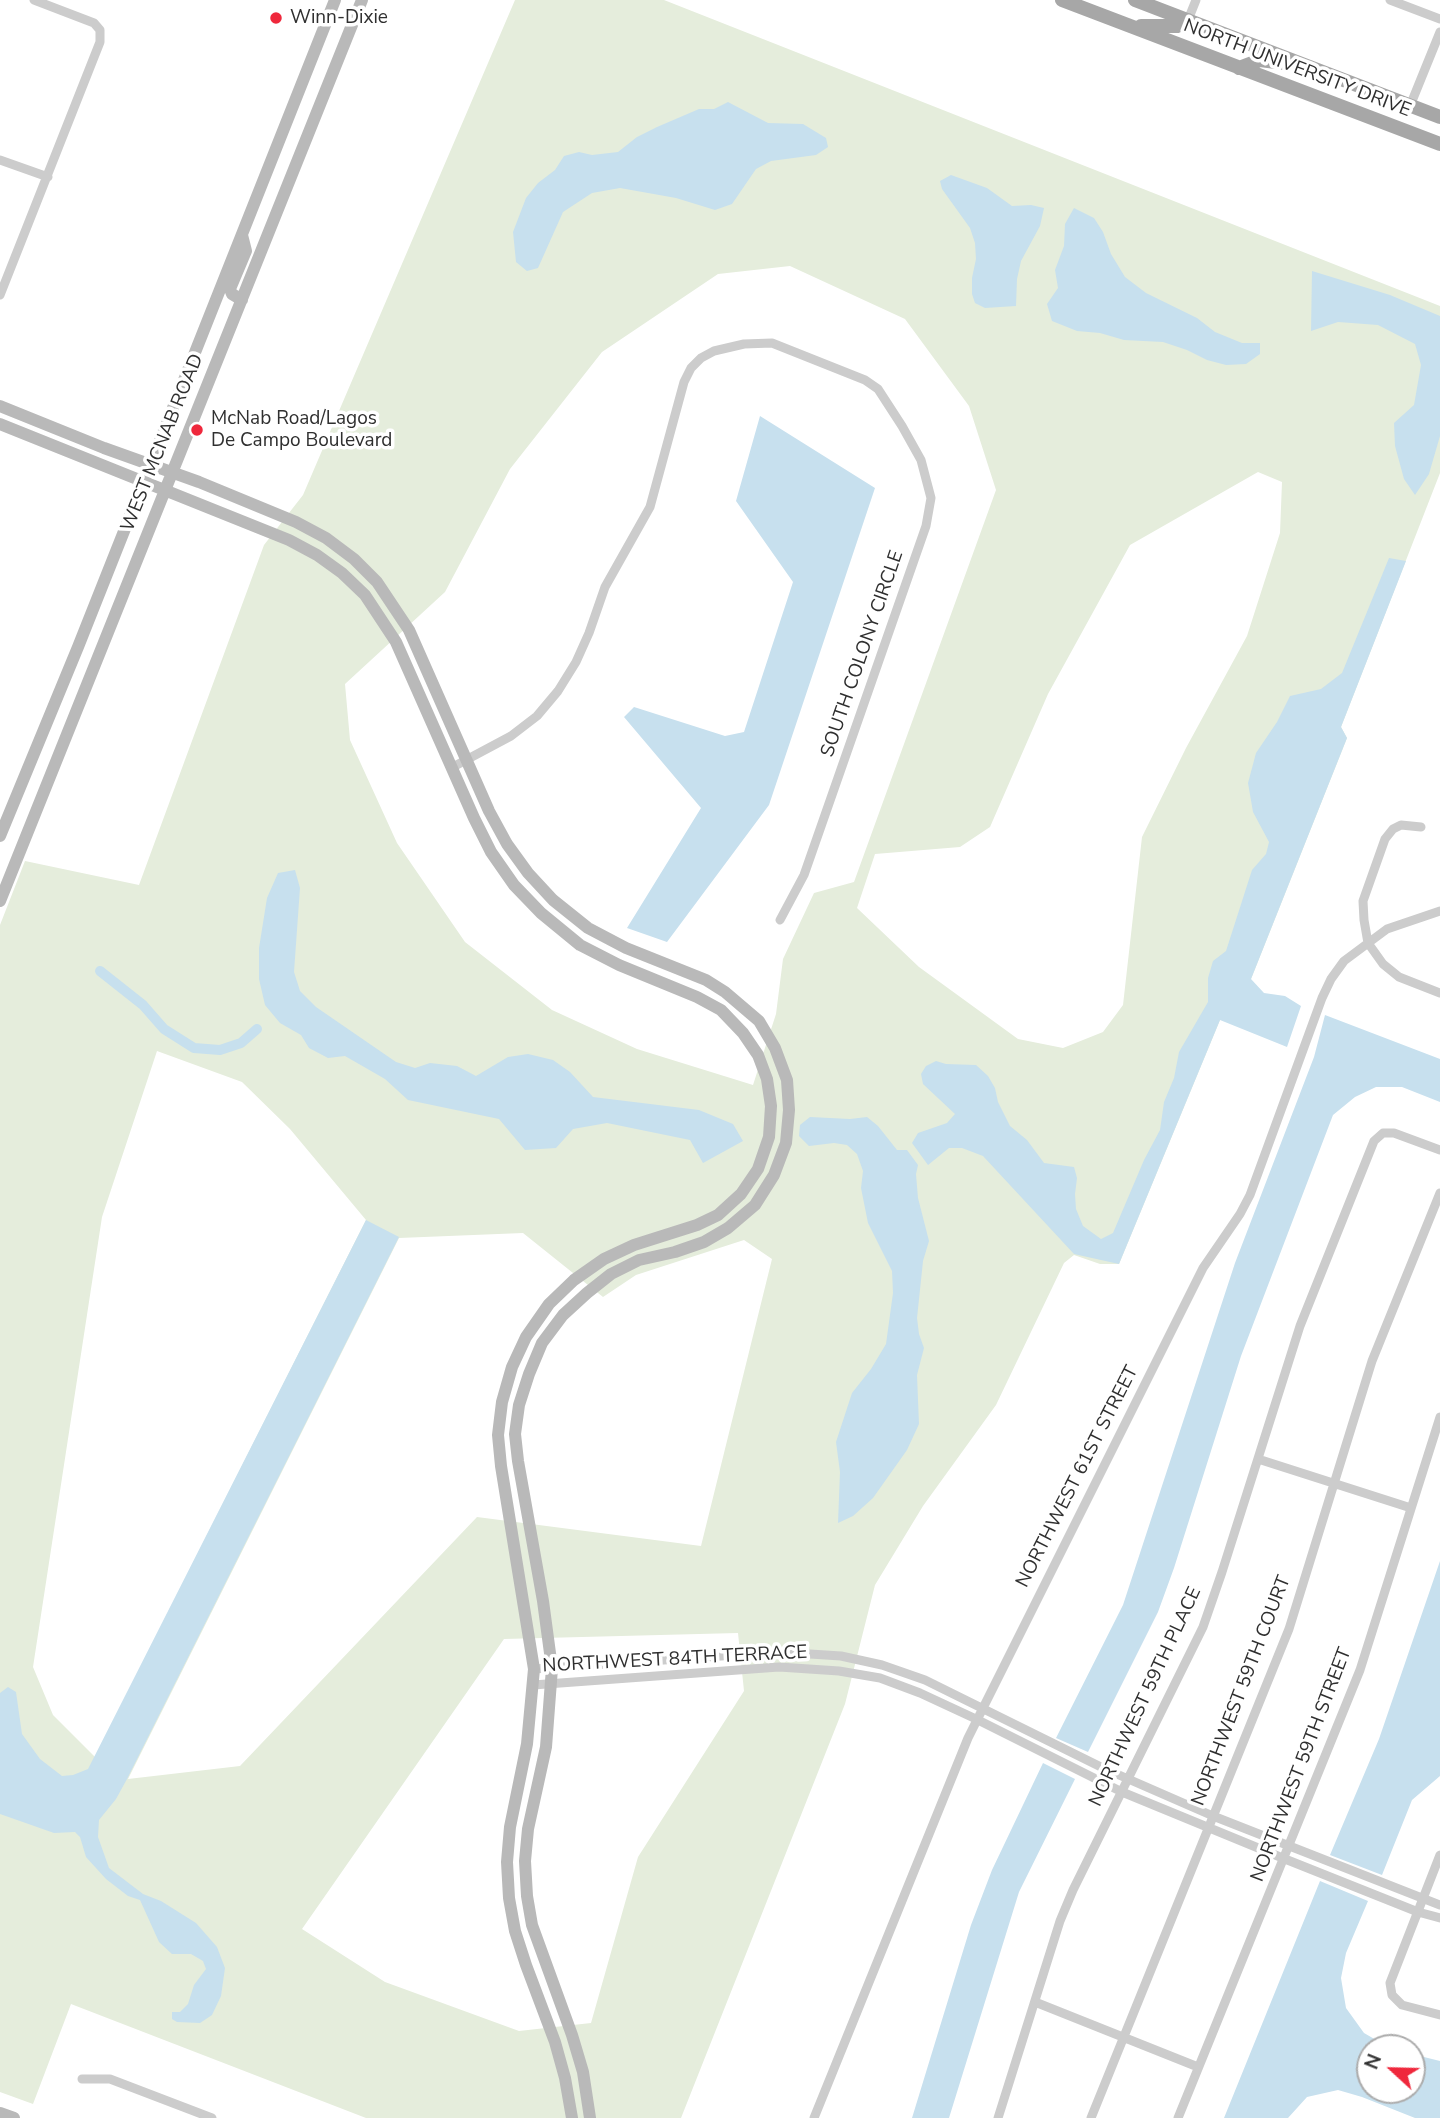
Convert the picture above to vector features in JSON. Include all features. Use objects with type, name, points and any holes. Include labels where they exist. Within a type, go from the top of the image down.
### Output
[{"type":"main road","name":"NORTH UNIVERSITY DRIVE","points":[[1062,0],[1440,144]]},
{"type":"main road","name":"NORTH UNIVERSITY DRIVE","points":[[1135,0],[1440,117]]},
{"type":"main road","points":[[1126,24],[1165,27],[1177,26],[1188,20]]},
{"type":"main road","points":[[1239,68],[1260,60],[1306,66]]},
{"type":"street","points":[[0,295],[3,280],[48,177],[100,42],[100,30],[94,23],[34,0]]},
{"type":"street","name":"WEST MCNAB ROAD","points":[[0,836],[335,0]]},
{"type":"street","name":"WEST MCNAB ROAD","points":[[0,901],[362,0]]},
{"type":"street","points":[[1188,20],[1196,0]]},
{"type":"street","points":[[1390,0],[1440,19]]},
{"type":"street","points":[[1410,106],[1440,32]]},
{"type":"street","points":[[0,160],[48,177]]},
{"type":"street","points":[[242,234],[246,251],[230,289],[232,294],[242,300]]},
{"type":"street","name":"SOUTH COLONY CIRCLE","points":[[452,768],[511,736],[537,716],[558,691],[576,662],[593,624],[605,587],[650,507],[684,382],[691,368],[701,358],[714,351],[744,344],[772,343],[865,380],[878,389],[921,460],[931,498],[926,526],[804,875],[780,920]]},
{"type":"street","points":[[0,406],[296,522],[326,538],[354,559],[377,582],[409,630],[507,844],[528,873],[553,900],[588,928],[626,948],[706,980],[725,992],[759,1021],[775,1048],[787,1080],[789,1110],[786,1143],[775,1175],[755,1205],[729,1228],[704,1242],[676,1252],[639,1260],[611,1274],[587,1293],[563,1315],[542,1343],[519,1405],[515,1434],[518,1461],[552,1668],[546,1748],[528,1829],[525,1861],[527,1896],[536,1936],[583,2072],[590,2118]]},
{"type":"street","points":[[0,424],[289,540],[342,573],[365,595],[396,642],[491,852],[513,885],[541,914],[580,945],[721,1010],[743,1033],[758,1055],[767,1079],[771,1106],[769,1137],[758,1169],[741,1194],[718,1215],[697,1225],[634,1245],[573,1279],[549,1304],[534,1326],[512,1367],[502,1402],[498,1435],[501,1466],[534,1669],[527,1744],[510,1827],[507,1863],[509,1899],[515,1931],[555,2042],[572,2118]]},
{"type":"street","points":[[419,695],[435,687]]},
{"type":"street","points":[[1421,827],[1401,825],[1393,829],[1385,839],[1363,901],[1368,943],[1383,964],[1399,977],[1440,993]]},
{"type":"street","name":"NORTHWEST 61ST STREET","points":[[814,2118],[976,1719],[1203,1268],[1250,1195],[1331,979],[1344,961],[1387,929],[1440,911]]},
{"type":"street","points":[[725,992],[728,1018]]},
{"type":"street","name":"NORTHWEST 59TH PLACE","points":[[998,2118],[1060,1921],[1073,1889],[1203,1627],[1300,1326],[1374,1142],[1383,1133],[1394,1133],[1440,1150]]},
{"type":"street","name":"NORTHWEST 59TH COURT","points":[[1091,2118],[1289,1629],[1372,1361],[1440,1194]]},
{"type":"street","name":"NORTHWEST 59TH STREET","points":[[1178,2118],[1360,1670],[1440,1417]]},
{"type":"street","points":[[1258,1459],[1411,1508]]},
{"type":"street","name":"NORTHWEST 84TH TERRACE","points":[[534,1669],[779,1652],[841,1657],[881,1665],[925,1680],[1129,1779],[1213,1816],[1440,1905]]},
{"type":"street","name":"NORTHWEST 84TH TERRACE","points":[[533,1685],[779,1667],[839,1671],[880,1678],[976,1719],[1122,1792],[1418,1912],[1440,1918]]},
{"type":"street","points":[[1440,1856],[1390,1983],[1392,1995],[1402,2004],[1440,2015]]},
{"type":"street","points":[[1035,2002],[1198,2067]]},
{"type":"street","points":[[82,2080],[110,2079],[212,2118]]},
{"type":"green space","points":[[515,0],[664,0],[1440,306],[1440,473],[1341,727],[1347,738],[1251,979],[1220,1020],[1119,1264],[1100,1264],[1074,1255],[1064,1263],[996,1405],[923,1506],[875,1585],[845,1704],[681,2118],[366,2118],[71,2004],[33,2104],[0,2092],[0,925],[25,861],[139,885],[264,545],[303,495]],"holes":[[[790,266],[905,319],[969,406],[996,490],[854,882],[814,893],[783,959],[776,1014],[753,1085],[637,1049],[552,1010],[465,942],[397,843],[350,740],[345,684],[445,592],[510,469],[602,352],[718,274]],[[1258,472],[1282,482],[1280,533],[1247,636],[1186,748],[1142,837],[1123,1005],[1103,1032],[1063,1048],[1018,1039],[919,967],[857,908],[875,854],[960,847],[990,827],[1048,694],[1130,545]],[[157,1051],[242,1082],[290,1129],[366,1220],[95,1757],[53,1715],[33,1667],[102,1217]],[[523,1233],[603,1297],[636,1275],[744,1240],[772,1259],[701,1546],[477,1517],[240,1766],[128,1779],[399,1238]],[[738,1633],[744,1691],[638,1857],[591,2023],[519,2031],[385,1982],[302,1929],[504,1639]]]},
{"type":"water","points":[[728,102],[768,123],[803,124],[826,138],[828,147],[816,155],[771,161],[756,169],[732,204],[715,210],[676,198],[620,188],[592,193],[563,212],[538,268],[527,271],[516,262],[513,232],[526,198],[538,183],[555,170],[564,156],[579,152],[592,155],[618,152],[637,137],[657,127],[699,109],[714,109]]},
{"type":"water","points":[[951,175],[987,188],[1012,206],[1031,205],[1044,208],[1040,226],[1021,261],[1016,306],[985,308],[975,303],[972,278],[976,259],[975,243],[970,228],[942,189],[940,181]]},
{"type":"water","points":[[1074,208],[1094,218],[1125,277],[1146,293],[1197,318],[1215,332],[1242,343],[1260,343],[1260,354],[1246,364],[1226,365],[1163,342],[1124,340],[1100,333],[1077,331],[1052,321],[1047,304],[1058,288],[1055,270],[1064,246],[1065,224]]},
{"type":"water","points":[[1312,271],[1390,295],[1440,316],[1440,436],[1429,474],[1415,495],[1404,479],[1395,446],[1394,423],[1414,405],[1421,365],[1415,344],[1378,325],[1338,322],[1311,331]]},
{"type":"water","points":[[760,416],[875,488],[769,805],[667,942],[627,928],[701,808],[624,717],[634,707],[725,736],[744,732],[793,582],[736,501]]},
{"type":"water","points":[[1389,558],[1406,561],[1341,727],[1347,738],[1251,979],[1264,993],[1285,996],[1301,1006],[1287,1047],[1220,1020],[1119,1264],[1074,1254],[983,1156],[962,1148],[949,1148],[928,1165],[912,1143],[918,1133],[947,1123],[955,1114],[923,1084],[921,1074],[926,1066],[936,1061],[976,1065],[988,1076],[995,1088],[998,1102],[1010,1126],[1027,1140],[1044,1163],[1074,1167],[1077,1178],[1076,1209],[1083,1226],[1101,1239],[1113,1233],[1144,1160],[1160,1130],[1164,1102],[1174,1078],[1179,1052],[1208,1002],[1208,978],[1213,961],[1226,951],[1252,870],[1266,854],[1269,842],[1253,812],[1248,783],[1256,753],[1277,722],[1290,696],[1321,689],[1342,673]]},
{"type":"water","points":[[295,870],[300,888],[294,972],[300,991],[316,1007],[396,1062],[415,1068],[430,1063],[457,1066],[476,1076],[508,1057],[528,1054],[553,1060],[570,1072],[593,1097],[699,1110],[733,1124],[743,1141],[703,1163],[690,1140],[607,1123],[573,1129],[556,1148],[525,1150],[499,1119],[408,1100],[385,1079],[345,1056],[328,1058],[309,1048],[301,1035],[280,1023],[265,1005],[259,979],[259,948],[267,898],[278,873]]},
{"type":"water","points":[[1325,1015],[1440,1059],[1440,1102],[1402,1087],[1376,1087],[1355,1097],[1333,1115],[1241,1356],[1158,1612],[1088,1752],[1056,1738],[1123,1605],[1235,1263],[1314,1057]]},
{"type":"water","points":[[810,1117],[867,1117],[897,1150],[907,1150],[918,1165],[918,1198],[929,1241],[923,1261],[917,1318],[924,1348],[917,1375],[919,1424],[907,1450],[873,1498],[853,1516],[838,1523],[840,1472],[836,1442],[852,1393],[886,1344],[893,1293],[892,1271],[868,1223],[861,1188],[863,1171],[857,1154],[847,1145],[834,1143],[809,1146],[799,1136],[800,1125]]},
{"type":"water","points":[[366,1220],[399,1237],[127,1779],[116,1799],[99,1820],[98,1837],[109,1868],[143,1894],[161,1901],[196,1923],[217,1947],[225,1968],[221,1996],[212,2015],[200,2023],[177,2022],[172,2019],[172,2012],[180,2012],[188,2004],[194,1985],[206,1969],[203,1961],[191,1954],[172,1954],[159,1942],[140,1900],[128,1896],[106,1879],[86,1857],[80,1837],[75,1832],[54,1833],[0,1814],[0,1693],[8,1687],[16,1692],[22,1734],[40,1759],[62,1776],[88,1769]]},
{"type":"water","points":[[1440,1561],[1440,1776],[1412,1800],[1382,1875],[1330,1855],[1379,1739]]},
{"type":"water","points":[[1043,1763],[1075,1779],[1019,1892],[949,2118],[912,2118],[971,1925],[992,1870]]},
{"type":"water","points":[[1320,1881],[1368,1901],[1346,1953],[1341,1978],[1346,2008],[1366,2034],[1356,2034],[1356,2095],[1338,2090],[1307,2097],[1288,2118],[1224,2118]]},
{"type":"water","points":[[1426,2058],[1440,2061],[1440,2118],[1415,2118],[1380,2104],[1426,2104]]},
{"type":"waterway","points":[[100,971],[143,1005],[164,1029],[194,1048],[220,1050],[241,1043],[257,1029]]},
{"type":"place","name":"Winn-Dixie","points":[[276,18]]},
{"type":"place","name":"McNab Road/Lagos De Campo Boulevard","points":[[197,430]]}]
